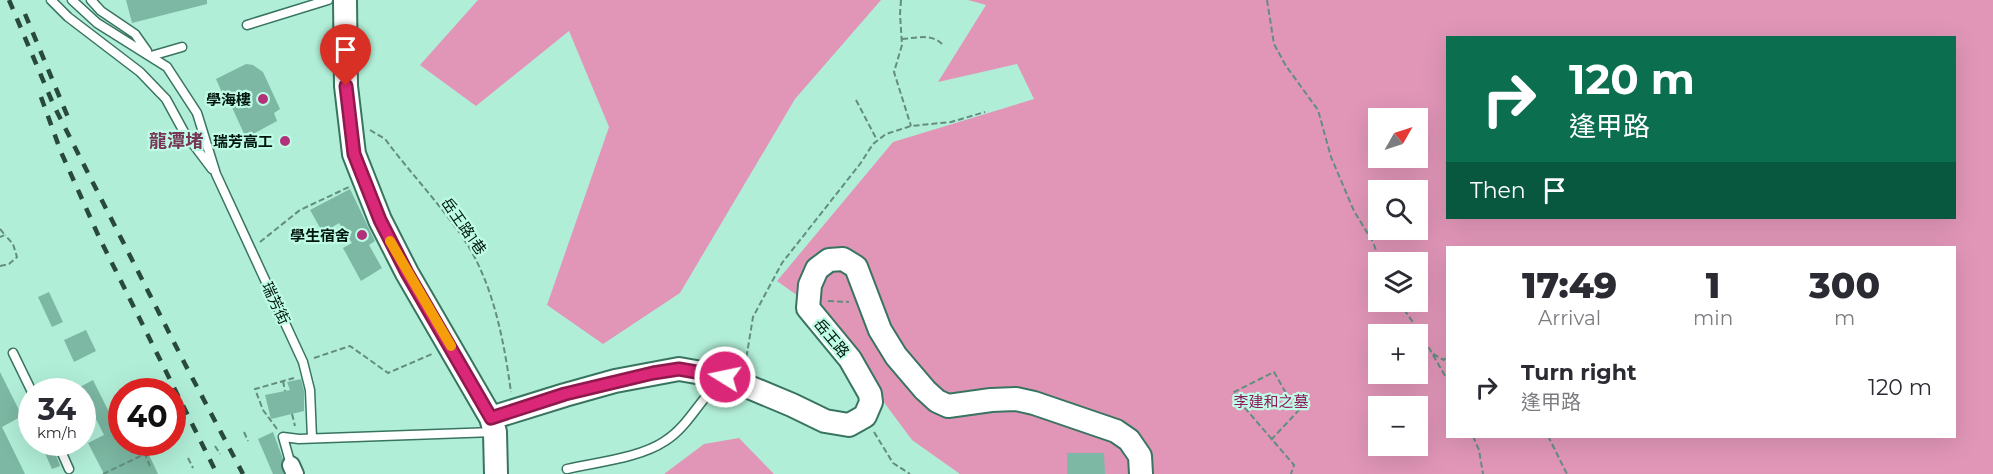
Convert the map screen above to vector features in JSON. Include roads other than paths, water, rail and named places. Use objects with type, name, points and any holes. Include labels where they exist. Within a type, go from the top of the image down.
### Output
[{"type":"street","points":[[345,0],[346,86],[354,154],[380,220],[493,425],[496,474]]},
{"type":"street","name":"岳王路","points":[[732,380],[825,421],[849,425],[865,416],[871,402],[870,394],[850,359],[808,308],[810,285],[817,269],[829,260],[843,260],[856,267],[880,330],[896,356],[925,390],[938,401],[948,406],[1016,399],[1116,431],[1129,440],[1140,456],[1141,474]]},
{"type":"street","points":[[493,425],[513,410],[565,394],[653,373],[679,369],[732,380]]},
{"type":"lane","name":"瑞芳街","points":[[51,0],[68,17],[140,72],[166,99],[184,132],[216,174]]},
{"type":"lane","name":"瑞芳街","points":[[72,0],[97,23],[167,67],[197,113],[216,174],[303,362],[310,390],[312,438]]},
{"type":"lane","points":[[91,0],[101,11],[135,34],[151,56],[182,47]]},
{"type":"lane","points":[[247,25],[328,0]]},
{"type":"lane","points":[[13,354],[25,378]]},
{"type":"lane","points":[[567,469],[637,453],[665,441],[697,411],[708,391],[732,380]]},
{"type":"lane","points":[[293,470],[283,437],[312,438],[493,425]]},
{"type":"lane","points":[[58,474],[70,472],[63,456]]},
{"type":"railway","points":[[9,0],[54,106],[243,474]]},
{"type":"railway","points":[[25,14],[70,122]]},
{"type":"railway","points":[[41,97],[61,152],[99,237],[217,474]]},
{"type":"place","name":"學海樓","points":[[263,99]]},
{"type":"place","name":"瑞芳高工","points":[[285,141]]},
{"type":"place","name":"學生宿舍","points":[[362,235]]},
{"type":"district","name":"龍潭堵","points":[[176,141]]},
{"type":"park label","name":"李建和之墓","points":[[1271,401]]}]
